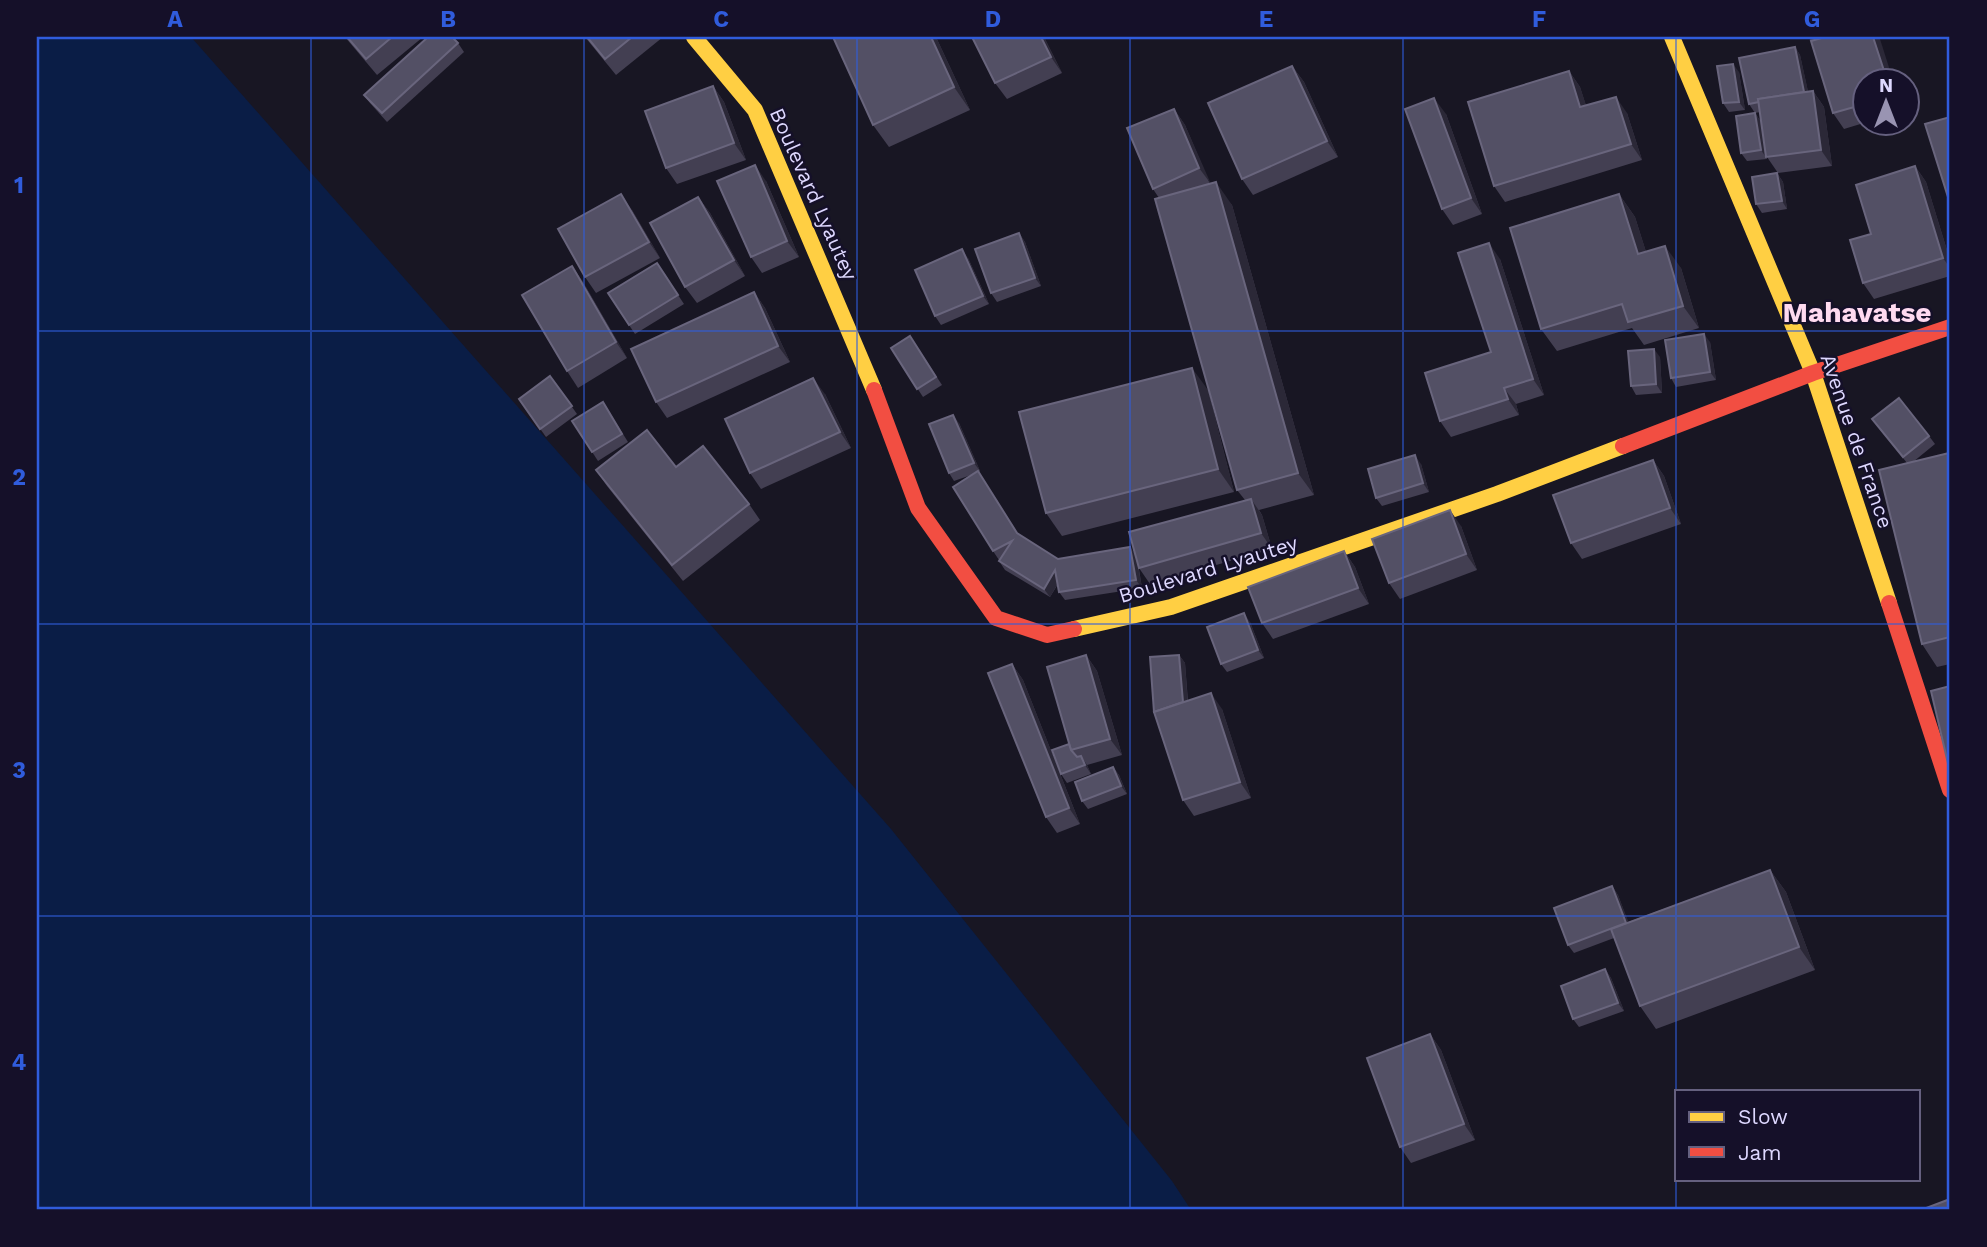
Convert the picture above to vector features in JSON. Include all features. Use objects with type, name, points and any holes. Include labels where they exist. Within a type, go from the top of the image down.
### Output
[{"type":"street","name":"Boulevard Lyautey","points":[[694,37],[755,110],[867,370],[918,508],[996,618],[1047,635],[1171,607],[1497,494],[1814,373],[1950,327]]},
{"type":"street","name":"Avenue de France","points":[[1672,37],[1814,373],[1950,790]]},
{"type":"water","points":[[37,37],[191,37],[891,829],[1172,1181],[1191,1210],[37,1210]]},
{"type":"building","points":[[347,37],[392,37],[366,59]]},
{"type":"building","points":[[428,37],[452,37],[458,43],[382,113],[364,95]]},
{"type":"building","points":[[587,37],[632,37],[605,59]]},
{"type":"building","points":[[833,37],[931,37],[954,87],[873,125]]},
{"type":"building","points":[[972,37],[1041,37],[1051,57],[995,83]]},
{"type":"building","points":[[1825,37],[1873,37],[1882,66],[1850,66],[1850,108],[1833,113],[1811,41]]},
{"type":"building","points":[[1795,47],[1804,92],[1758,99],[1759,102],[1749,104],[1739,58]]},
{"type":"building","points":[[1733,64],[1739,102],[1723,103],[1717,66]]},
{"type":"building","points":[[1292,66],[1327,141],[1242,179],[1208,103]]},
{"type":"building","points":[[1569,71],[1580,107],[1616,97],[1631,144],[1494,186],[1468,102]]},
{"type":"building","points":[[713,86],[734,143],[666,168],[645,111]]},
{"type":"building","points":[[1813,91],[1821,150],[1766,157],[1758,99]]},
{"type":"building","points":[[1434,98],[1471,198],[1442,209],[1405,109]]},
{"type":"building","points":[[1174,109],[1199,168],[1153,189],[1127,128]]},
{"type":"building","points":[[1755,113],[1761,150],[1741,153],[1736,116]]},
{"type":"building","points":[[1950,117],[1950,196],[1948,197],[1925,124]]},
{"type":"building","points":[[755,165],[787,241],[751,257],[717,181]]},
{"type":"building","points":[[1915,166],[1943,258],[1863,283],[1850,240],[1871,234],[1856,185]]},
{"type":"building","points":[[1777,173],[1782,201],[1756,204],[1752,177]]},
{"type":"building","points":[[1216,182],[1298,473],[1237,490],[1155,199]]},
{"type":"building","points":[[621,194],[649,242],[585,277],[558,229]]},
{"type":"building","points":[[1619,194],[1638,254],[1665,246],[1683,306],[1628,322],[1622,304],[1541,329],[1510,228]]},
{"type":"building","points":[[698,197],[734,260],[685,287],[650,223]]},
{"type":"building","points":[[1019,233],[1035,278],[991,293],[975,249]]},
{"type":"building","points":[[1489,243],[1533,379],[1504,388],[1508,399],[1440,421],[1425,373],[1491,352],[1458,253]]},
{"type":"building","points":[[962,249],[983,296],[935,316],[915,270]]},
{"type":"building","points":[[657,263],[678,295],[629,325],[608,293]]},
{"type":"building","points":[[572,266],[616,342],[567,371],[522,295]]},
{"type":"building","points":[[754,292],[778,346],[656,402],[631,349]]},
{"type":"building","points":[[1704,334],[1710,372],[1671,378],[1665,340]]},
{"type":"building","points":[[910,336],[936,377],[917,389],[891,348]]},
{"type":"building","points":[[1654,349],[1656,384],[1631,386],[1628,351]]},
{"type":"building","points":[[1192,368],[1218,469],[1046,513],[1019,412]]},
{"type":"building","points":[[550,376],[572,406],[540,429],[519,399]]},
{"type":"building","points":[[813,378],[840,432],[750,473],[725,419]]},
{"type":"building","points":[[1899,398],[1929,436],[1903,457],[1872,419]]},
{"type":"building","points":[[603,402],[622,434],[592,452],[572,421]]},
{"type":"building","points":[[953,415],[974,463],[949,473],[929,424]]},
{"type":"building","points":[[647,430],[676,467],[703,446],[749,504],[672,565],[596,470]]},
{"type":"building","points":[[1949,453],[1950,637],[1922,644],[1879,470]]},
{"type":"building","points":[[1415,455],[1423,483],[1376,498],[1368,469]]},
{"type":"building","points":[[1653,460],[1670,508],[1571,543],[1553,495]]},
{"type":"building","points":[[978,471],[1017,533],[1058,559],[1130,547],[1136,580],[1059,592],[1055,570],[1044,589],[999,561],[1012,541],[993,551],[953,487]]},
{"type":"building","points":[[1251,499],[1261,533],[1139,568],[1129,532]]},
{"type":"building","points":[[1450,510],[1466,554],[1389,583],[1372,539]]},
{"type":"building","points":[[1344,551],[1358,588],[1262,623],[1248,587]]},
{"type":"building","points":[[1244,613],[1258,650],[1221,664],[1207,627]]},
{"type":"building","points":[[1086,655],[1110,739],[1071,750],[1047,667]]},
{"type":"building","points":[[1179,655],[1183,702],[1154,712],[1150,657]]},
{"type":"building","points":[[1012,664],[1069,808],[1046,817],[988,673]]},
{"type":"building","points":[[1950,686],[1950,772],[1931,691]]},
{"type":"building","points":[[1211,693],[1240,782],[1183,800],[1154,712]]},
{"type":"building","points":[[1069,744],[1077,757],[1081,756],[1085,765],[1061,774],[1052,750]]},
{"type":"building","points":[[1113,767],[1121,786],[1082,801],[1075,782]]},
{"type":"building","points":[[1770,870],[1799,947],[1640,1006],[1611,929]]},
{"type":"building","points":[[1612,886],[1626,923],[1568,945],[1554,908]]},
{"type":"building","points":[[1605,969],[1618,1003],[1573,1019],[1561,986]]},
{"type":"building","points":[[1430,1034],[1464,1124],[1400,1147],[1367,1058]]},
{"type":"building","points":[[1950,1199],[1950,1210],[1921,1210]]},
{"type":"traffic: slow","points":[[694,37],[755,110],[874,390]]},
{"type":"traffic: slow","points":[[1672,37],[1813,373],[1889,603]]},
{"type":"traffic: slow","points":[[1074,629],[1171,607],[1497,494],[1623,446]]},
{"type":"traffic: jam","points":[[1623,446],[1813,373],[1950,327]]},
{"type":"traffic: jam","points":[[874,390],[918,508],[996,618],[1047,635],[1074,629]]},
{"type":"traffic: jam","points":[[1889,603],[1950,790]]},
{"type":"district","name":"Mahavatse","points":[[1857,312]]}]
